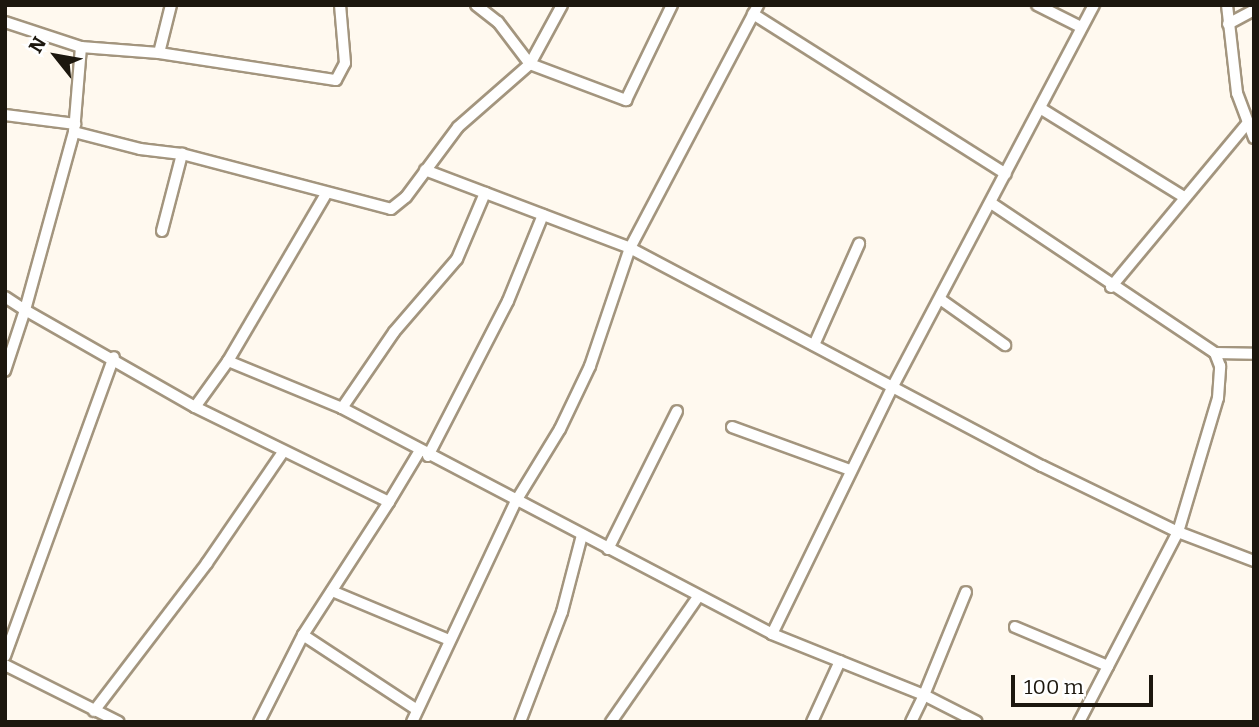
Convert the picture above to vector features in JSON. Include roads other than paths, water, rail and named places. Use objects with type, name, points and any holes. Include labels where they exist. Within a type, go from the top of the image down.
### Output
[{"type":"street","points":[[159,53],[171,5]]},
{"type":"street","points":[[5,22],[81,47],[159,53],[337,80],[345,63],[340,5]]},
{"type":"street","points":[[476,5],[498,22],[530,64],[626,100],[672,5]]},
{"type":"street","points":[[5,115],[74,128],[140,149],[183,154],[326,194],[391,209],[399,206],[458,127],[530,64],[562,5]]},
{"type":"street","points":[[1037,5],[1081,27]]},
{"type":"street","points":[[772,634],[893,386],[1094,5]]},
{"type":"street","points":[[1227,5],[1237,93],[1254,138]]},
{"type":"street","points":[[412,722],[516,501],[560,429],[590,366],[630,248],[755,10],[1006,174]]},
{"type":"street","points":[[1228,24],[1254,10]]},
{"type":"street","points":[[5,371],[25,310],[74,128],[81,47]]},
{"type":"street","points":[[1040,108],[1184,197]]},
{"type":"street","points":[[1111,287],[1247,124]]},
{"type":"street","points":[[162,231],[183,154]]},
{"type":"street","points":[[425,170],[630,248],[1178,532],[1254,561]]},
{"type":"street","points":[[342,408],[394,332],[457,259],[485,193]]},
{"type":"street","points":[[195,407],[228,361],[326,194]]},
{"type":"street","points":[[991,203],[1111,287],[1215,353],[1254,354]]},
{"type":"street","points":[[259,722],[303,635],[389,502],[424,454],[508,301],[543,215]]},
{"type":"street","points":[[814,345],[859,244]]},
{"type":"street","points":[[5,297],[114,357],[195,407],[389,502]]},
{"type":"street","points":[[940,299],[1005,345]]},
{"type":"street","points":[[1079,722],[1178,532],[1218,398],[1220,366],[1215,353]]},
{"type":"street","points":[[5,656],[114,357]]},
{"type":"street","points":[[228,361],[342,408],[424,454],[772,634],[924,695],[977,722]]},
{"type":"street","points":[[608,548],[677,411]]},
{"type":"street","points":[[732,427],[850,470]]},
{"type":"street","points":[[93,711],[207,563],[283,452]]},
{"type":"street","points":[[520,722],[562,612],[582,535]]},
{"type":"street","points":[[331,591],[449,640]]},
{"type":"street","points":[[911,722],[966,592]]},
{"type":"street","points":[[611,722],[698,597]]},
{"type":"street","points":[[1016,627],[1108,666]]},
{"type":"street","points":[[303,635],[416,710]]},
{"type":"street","points":[[812,722],[840,661]]},
{"type":"street","points":[[5,665],[119,722]]}]
